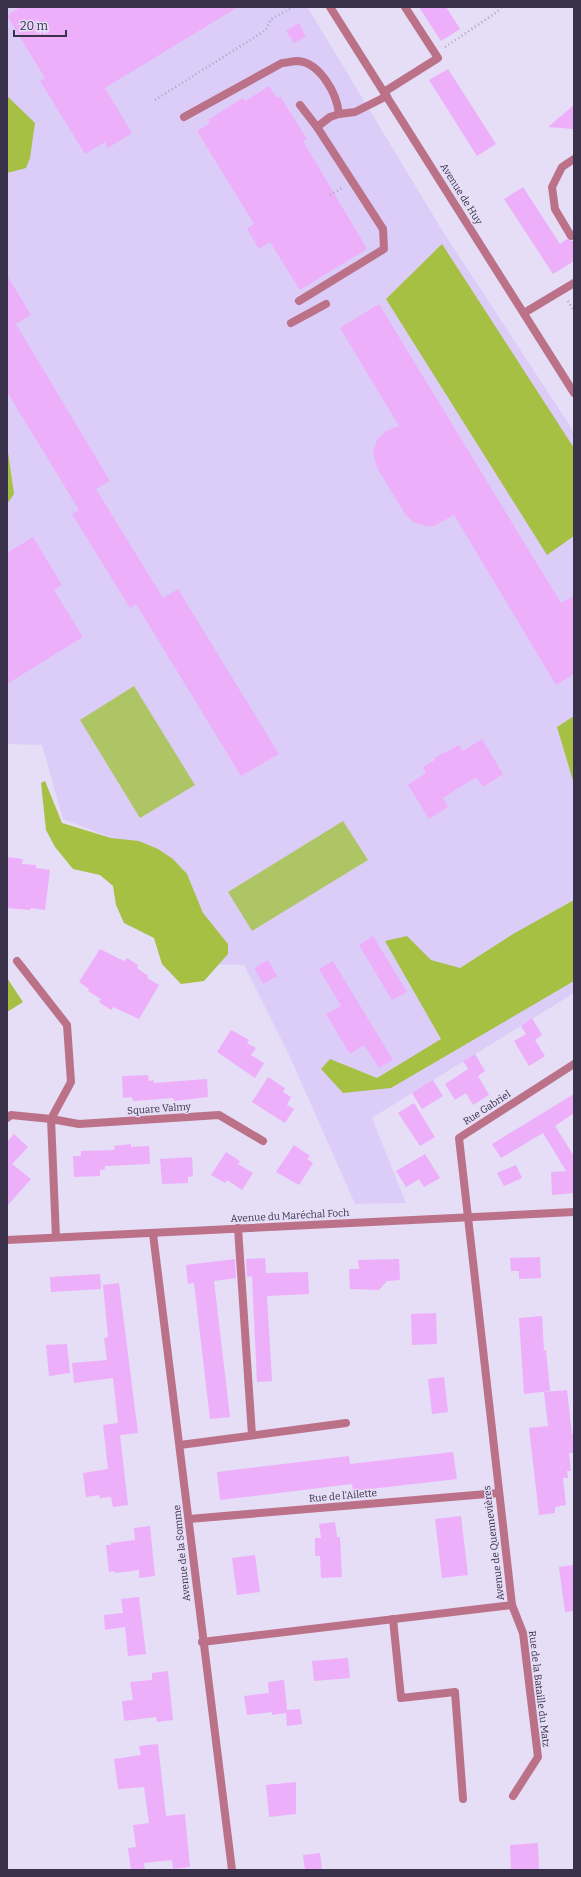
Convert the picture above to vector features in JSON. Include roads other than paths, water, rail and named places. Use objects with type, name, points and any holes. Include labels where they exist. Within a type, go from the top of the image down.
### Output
[{"type":"street","name":"Avenue de Huy","points":[[330,7],[574,393]]},
{"type":"street","points":[[317,127],[330,117],[355,112],[386,94],[438,58],[405,7]]},
{"type":"street","points":[[184,117],[282,63],[298,61],[317,69],[321,74],[338,103],[339,114]]},
{"type":"street","points":[[299,301],[384,249],[383,229],[317,127],[300,105]]},
{"type":"street","points":[[571,236],[555,209],[552,187],[562,166],[574,159]]},
{"type":"street","points":[[524,313],[574,283]]},
{"type":"street","points":[[290,323],[326,304]]},
{"type":"street","points":[[17,960],[67,1025],[71,1082],[51,1119],[56,1237]]},
{"type":"street","name":"Rue Gabriel","points":[[468,1218],[459,1138],[574,1064]]},
{"type":"street","name":"Square Valmy","points":[[7,1118],[11,1115],[51,1119],[79,1124],[219,1115],[263,1141]]},
{"type":"street","name":"Avenue du Maréchal Foch","points":[[7,1240],[153,1234],[238,1228],[574,1212]]},
{"type":"street","name":"Avenue de Quennevières","points":[[202,1642],[512,1605],[468,1218]]},
{"type":"street","points":[[238,1228],[252,1435]]},
{"type":"street","name":"Avenue de la Somme","points":[[153,1234],[189,1519],[202,1642],[232,1870]]},
{"type":"street","points":[[180,1445],[346,1423]]},
{"type":"street","name":"Rue de l'Ailette","points":[[189,1519],[499,1493]]},
{"type":"street","name":"Rue de la Bataille du Matz","points":[[512,1605],[523,1633],[538,1757],[513,1796]]},
{"type":"street","points":[[392,1619],[401,1698],[456,1692],[463,1799]]}]
